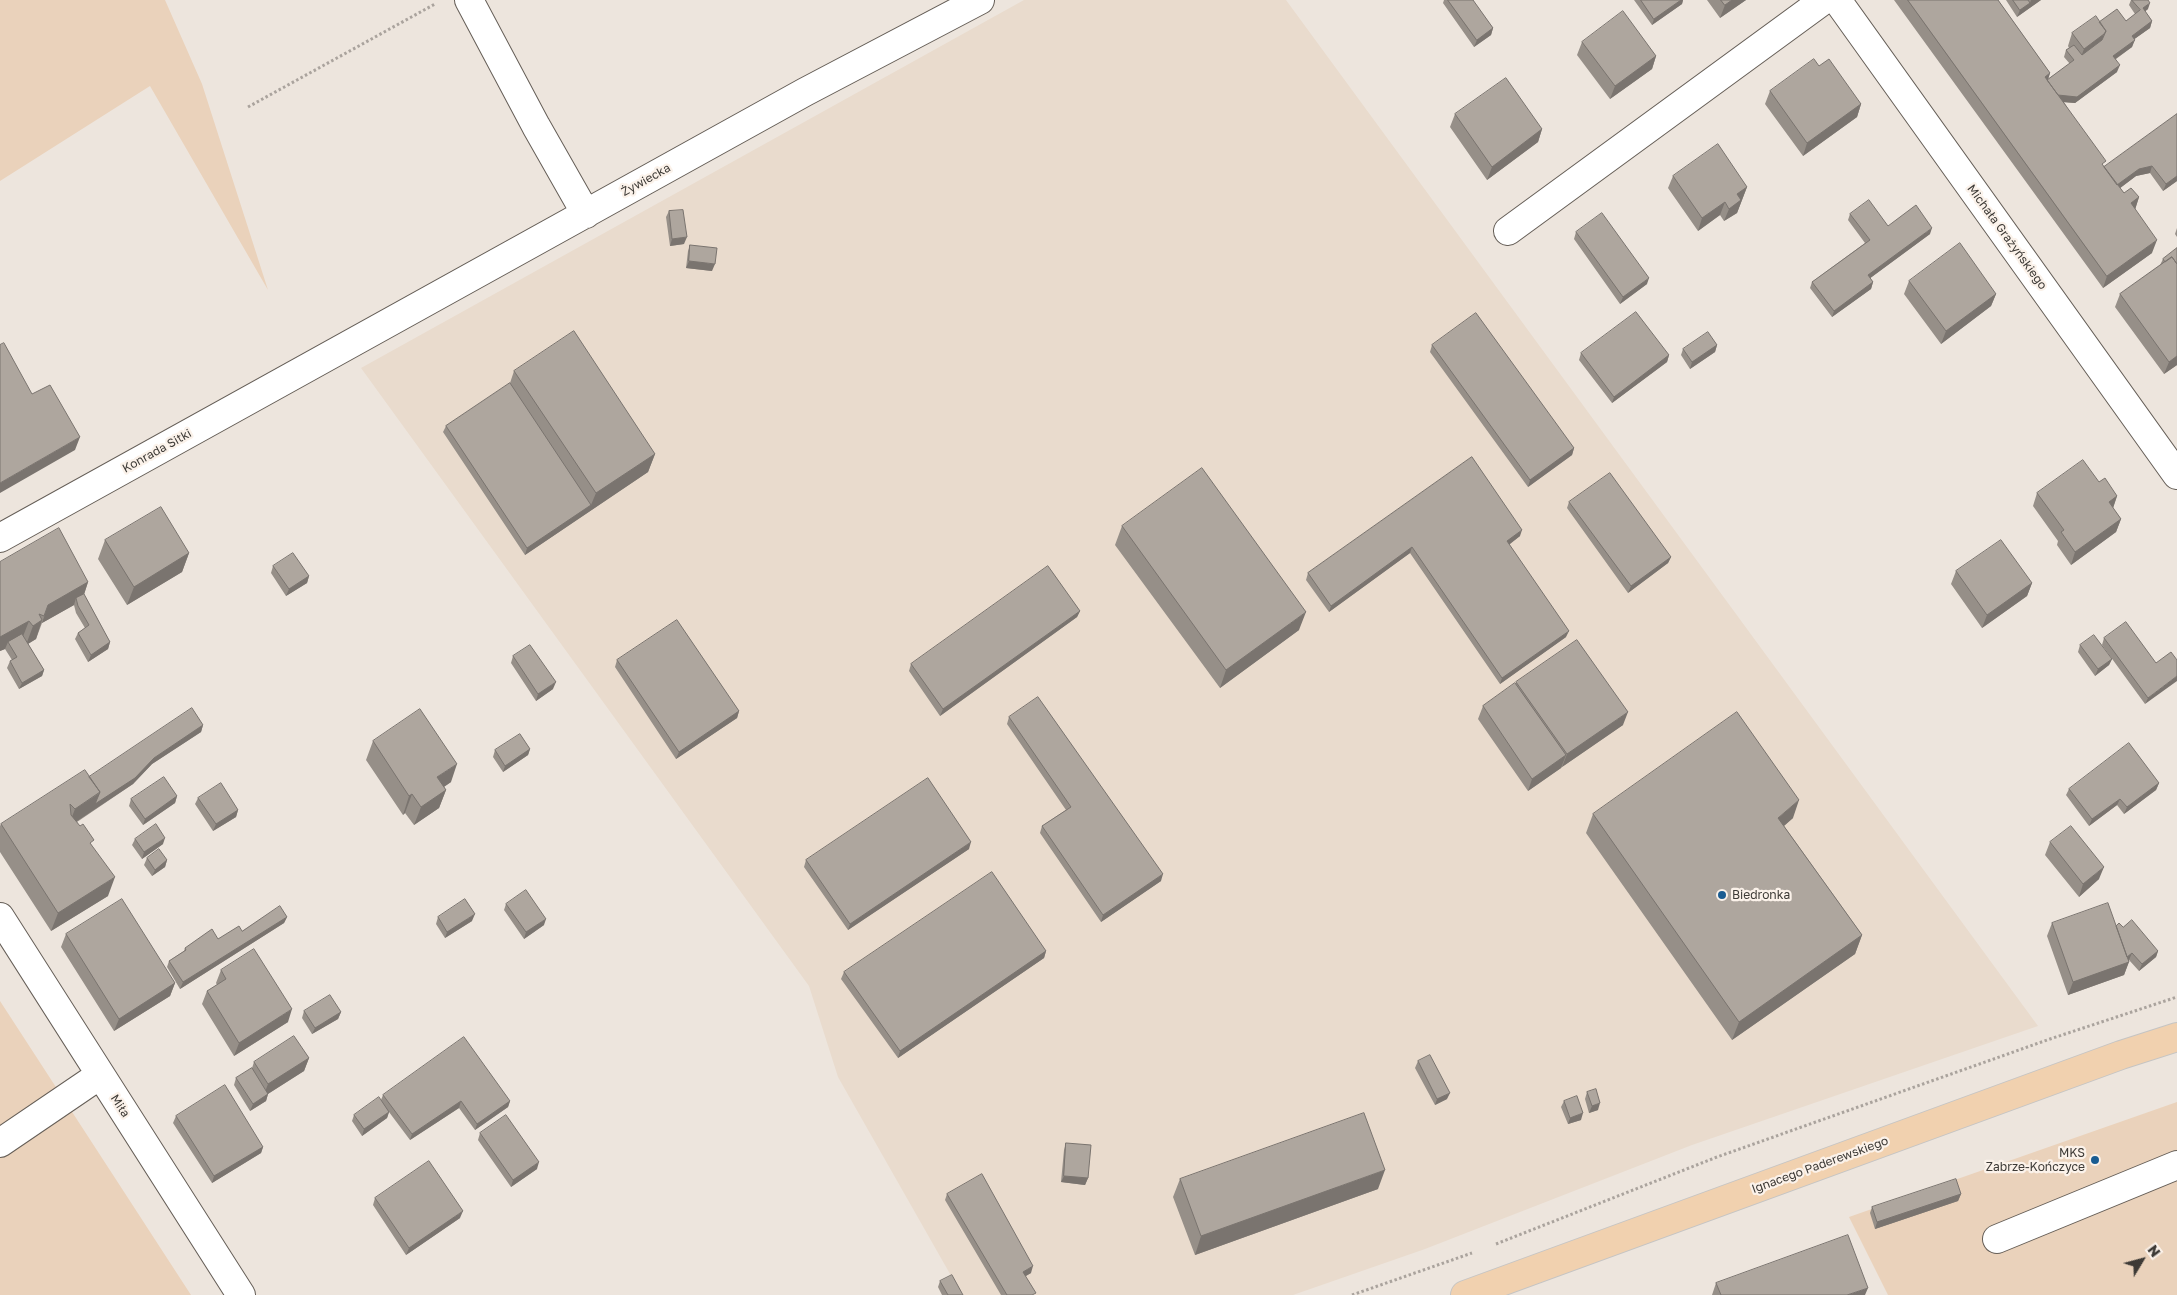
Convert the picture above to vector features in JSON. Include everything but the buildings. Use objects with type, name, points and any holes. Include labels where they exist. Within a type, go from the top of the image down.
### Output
[{"type":"main road","name":"Ignacego Paderewskiego","points":[[1465,1295],[2121,1055],[2177,1037]]},
{"type":"street","points":[[470,0],[536,126],[586,214]]},
{"type":"street","name":"Żywiecka","points":[[315,364],[805,92],[980,0]]},
{"type":"street","points":[[1508,231],[1824,0]]},
{"type":"street","name":"Michała Grażyńskiego","points":[[1837,0],[2177,475]]},
{"type":"street","name":"Konrada Sitki","points":[[0,538],[315,364]]},
{"type":"street","name":"Miła","points":[[0,917],[241,1295]]},
{"type":"street","points":[[0,1143],[100,1075]]},
{"type":"street","points":[[1997,1239],[2177,1165]]},
{"type":"path","points":[[248,107],[442,0]]},
{"type":"path","points":[[1490,1246],[1717,1157],[2050,1039],[2177,997]]},
{"type":"path","points":[[1352,1295],[1481,1250]]},
{"type":"shaded area","points":[[0,0],[165,0],[202,84],[268,290],[150,86],[0,181]]},
{"type":"shaded area","points":[[1024,0],[1286,0],[2038,1026],[1692,1145],[1425,1249],[1293,1295],[962,1295],[838,1077],[809,986],[361,368]]},
{"type":"shaded area","points":[[0,1001],[191,1295],[0,1295]]},
{"type":"shaded area","name":"MKS Zabrze-Kończyce","points":[[2177,1102],[2177,1295],[1888,1295],[1849,1217]]},
{"type":"place","name":"Biedronka","points":[[1722,895]]},
{"type":"place","name":"MKS Zabrze-Kończyce","points":[[2095,1160]]}]
